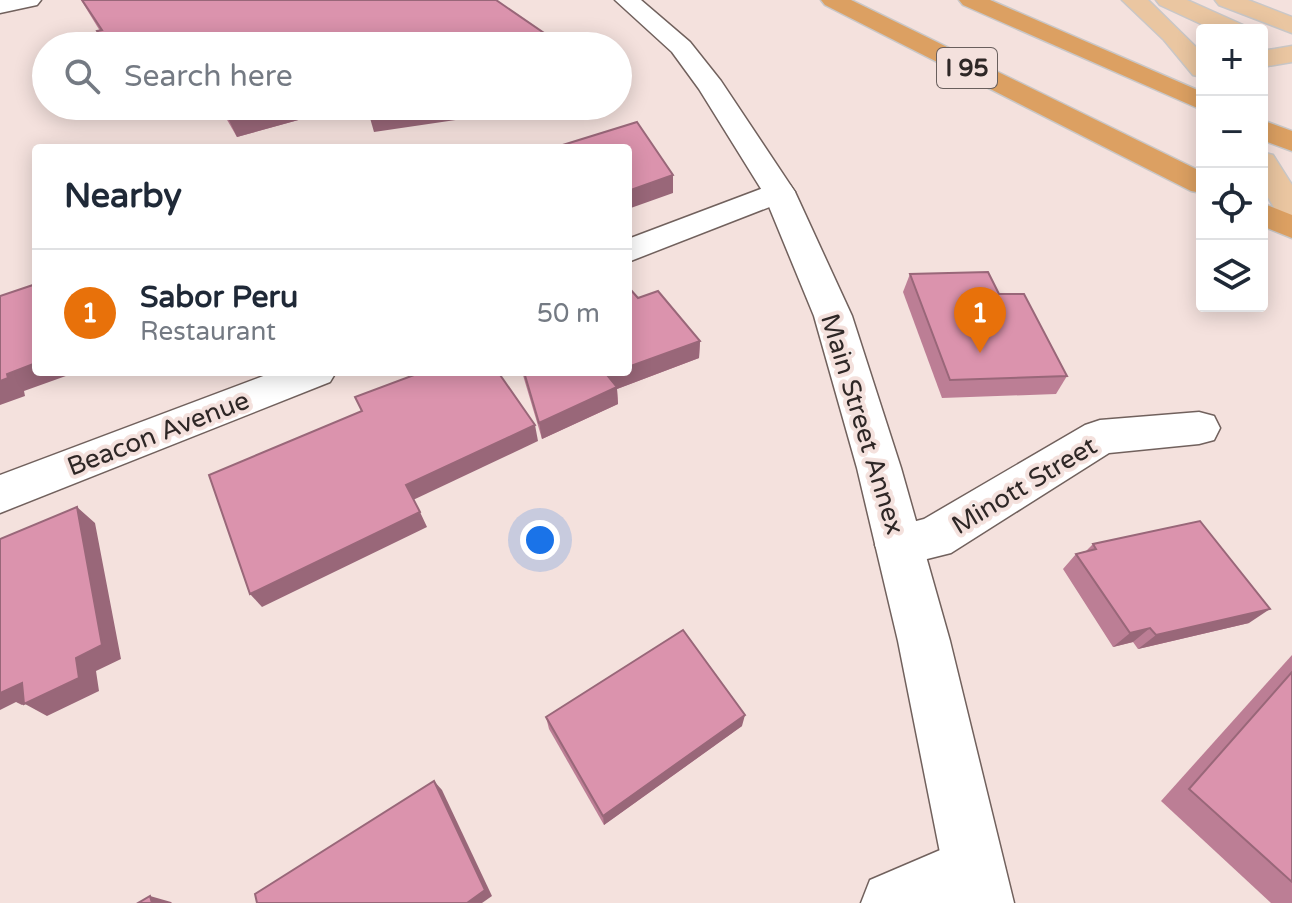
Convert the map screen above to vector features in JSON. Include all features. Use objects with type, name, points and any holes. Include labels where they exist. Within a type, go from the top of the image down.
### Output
[{"type":"highway","name":"I 95","points":[[833,0],[1196,181]]},
{"type":"highway","name":"I 95","points":[[971,0],[1196,99]]},
{"type":"highway","points":[[1268,132],[1292,142]]},
{"type":"highway","points":[[1268,216],[1292,228]]},
{"type":"main road","points":[[0,6],[29,0]]},
{"type":"main road","name":"Main Street Annex","points":[[627,0],[681,47],[711,87],[779,192],[833,316],[879,468],[924,641],[978,886]]},
{"type":"main road","points":[[1134,0],[1173,35],[1196,62]]},
{"type":"main road","points":[[1168,0],[1221,24]]},
{"type":"main road","points":[[1227,0],[1292,26]]},
{"type":"main road","points":[[1266,168],[1292,211]]},
{"type":"main road","points":[[632,249],[779,192]]},
{"type":"main road","name":"Beacon Avenue","points":[[0,494],[306,376]]},
{"type":"main road","name":"Minott Street","points":[[899,545],[934,538],[1100,437],[1199,428]]},
{"type":"main road","points":[[893,903],[978,886]]},
{"type":"building","points":[[82,0],[496,0],[543,32],[97,31],[102,30]]},
{"type":"building","points":[[637,122],[673,175],[632,190],[632,144],[566,144]]},
{"type":"building","points":[[988,272],[999,294],[1024,294],[1067,376],[950,380],[910,274]]},
{"type":"building","points":[[32,285],[32,365],[7,374],[8,378],[0,381],[0,296]]},
{"type":"building","points":[[632,291],[638,298],[658,291],[700,341],[632,366]]},
{"type":"building","points":[[411,376],[501,376],[535,425],[406,485],[420,512],[250,594],[209,475],[362,411],[355,397]]},
{"type":"building","points":[[525,376],[608,376],[617,387],[539,423]]},
{"type":"building","points":[[77,507],[102,645],[76,658],[79,678],[24,704],[22,683],[0,693],[0,539]]},
{"type":"building","points":[[1200,521],[1270,609],[1156,635],[1150,628],[1130,633],[1076,554],[1096,549],[1093,544]]},
{"type":"building","points":[[683,630],[745,715],[603,816],[546,717]]},
{"type":"building","points":[[1292,672],[1292,882],[1189,789]]},
{"type":"building","points":[[434,781],[485,890],[467,903],[257,903],[255,894]]},
{"type":"building","points":[[150,896],[152,903],[138,903]]},
{"type":"place","name":"Sabor Peru","points":[[980,353]]}]
